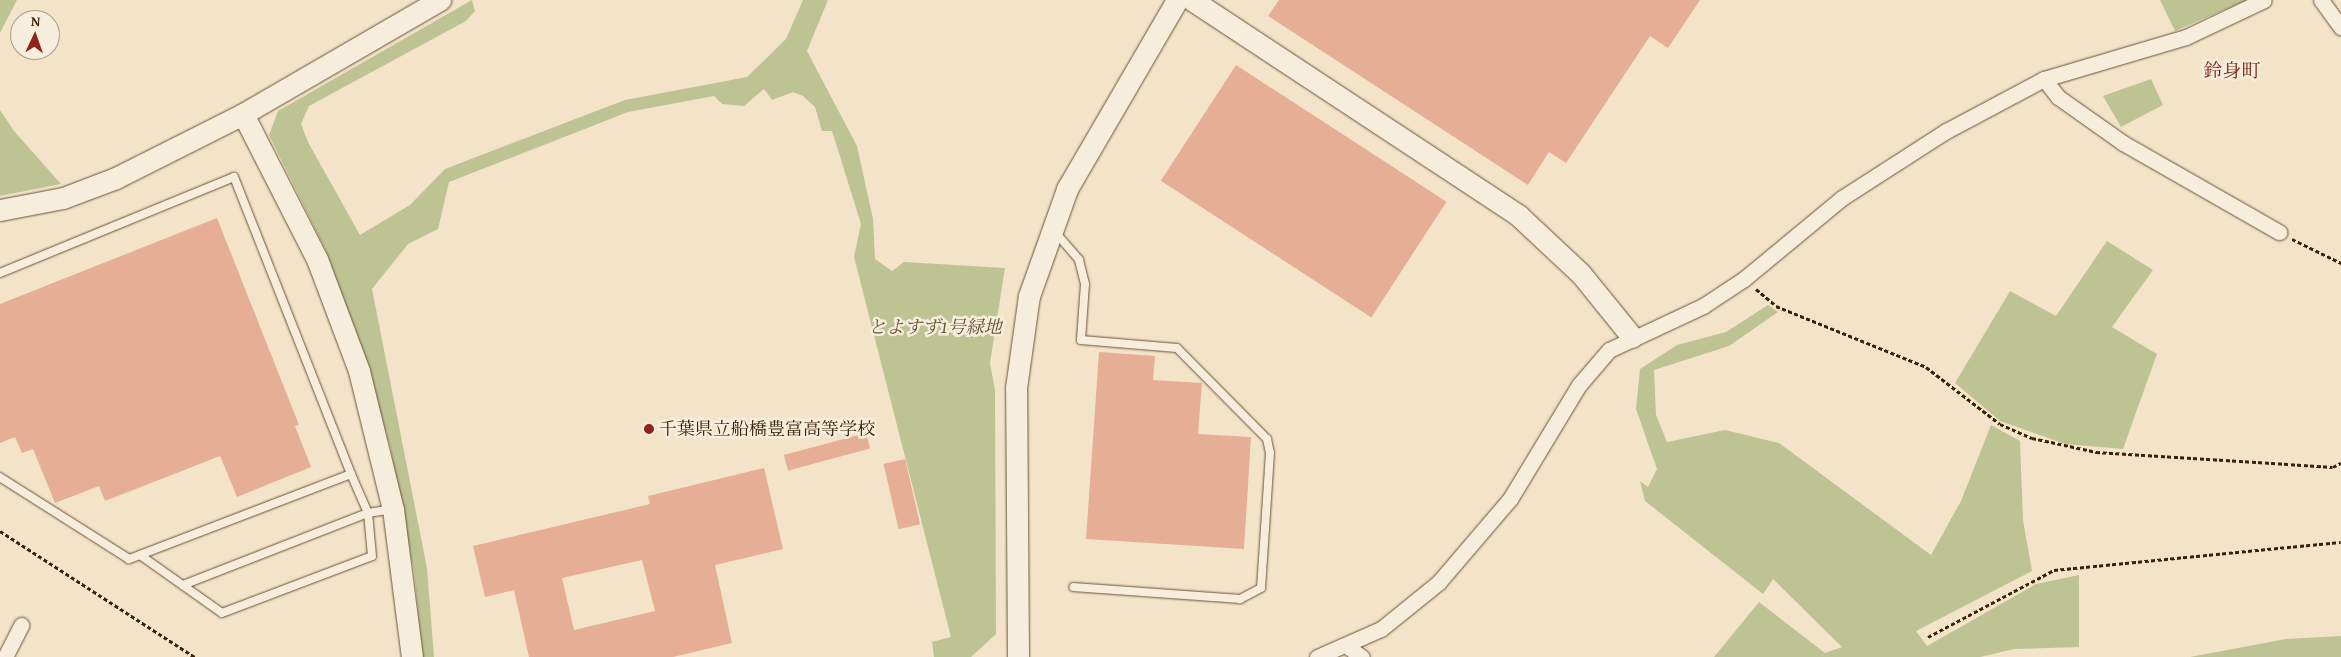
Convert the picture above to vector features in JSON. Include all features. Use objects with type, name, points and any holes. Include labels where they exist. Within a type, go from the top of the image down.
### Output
[{"type":"street","points":[[0,210],[63,198],[116,178],[243,114],[440,0]]},
{"type":"street","points":[[1018,657],[1016,388],[1030,296],[1051,228],[1082,160],[1177,0]]},
{"type":"street","points":[[1192,0],[1518,215],[1581,274],[1632,336]]},
{"type":"street","points":[[1317,657],[1348,647],[1401,616],[1439,582],[1520,484],[1596,363],[1632,336],[1703,306],[1744,279],[1842,198],[1946,131],[2044,79],[2186,37],[2264,0]]},
{"type":"street","points":[[2321,0],[2341,28]]},
{"type":"street","points":[[2044,79],[2058,97],[2122,143],[2279,232]]},
{"type":"street","points":[[243,114],[290,202],[339,315],[382,450],[393,509],[412,657]]},
{"type":"street","points":[[6,657],[21,625]]},
{"type":"street","points":[[1348,647],[1362,657]]},
{"type":"lane","points":[[0,273],[234,177],[368,513],[372,556],[222,613],[140,555]]},
{"type":"lane","points":[[1051,228],[1078,260],[1085,284],[1081,340],[1176,348],[1267,438],[1270,453],[1261,588],[1240,599],[1073,587]]},
{"type":"lane","points":[[0,477],[129,559],[351,474]]},
{"type":"lane","points":[[183,585],[368,513],[393,509]]},
{"type":"path","points":[[2279,232],[2341,263]]},
{"type":"path","points":[[1744,279],[1776,306],[1926,367],[2000,424],[2032,438],[2096,452],[2333,467],[2341,463]]},
{"type":"path","points":[[0,532],[194,657]]},
{"type":"path","points":[[1928,637],[2054,570],[2341,542]]},
{"type":"green space","points":[[0,0],[17,0],[12,10],[10,10],[0,33]]},
{"type":"green space","name":"とよすず1号緑地","points":[[472,0],[475,11],[466,21],[309,106],[301,124],[309,144],[360,235],[410,205],[445,169],[625,100],[747,77],[786,39],[803,0],[828,0],[807,51],[857,146],[873,219],[875,259],[892,271],[904,262],[1005,268],[990,363],[995,390],[996,634],[971,657],[934,657],[932,642],[951,637],[854,257],[861,224],[832,131],[822,131],[815,107],[803,96],[793,92],[772,100],[764,89],[744,106],[722,104],[714,96],[628,112],[449,182],[438,229],[408,244],[372,289],[427,568],[434,657],[423,657],[414,572],[390,446],[367,368],[326,251],[269,135],[278,111]]},
{"type":"green space","points":[[2160,0],[2247,0],[2175,31]]},
{"type":"green space","points":[[2151,79],[2163,105],[2121,127],[2103,96]]},
{"type":"green space","points":[[0,110],[14,131],[61,184],[0,196]]},
{"type":"green space","points":[[2107,241],[2153,270],[2112,327],[2157,354],[2123,449],[2065,444],[2000,421],[1955,383],[2010,291],[2056,316]]},
{"type":"green space","points":[[1768,305],[1778,312],[1729,346],[1654,370],[1656,415],[1667,442],[1725,430],[1779,443],[1931,555],[1961,501],[1991,425],[2020,441],[2023,520],[2032,571],[1916,631],[1927,646],[2036,584],[2079,575],[2079,647],[2014,649],[1980,657],[1714,657],[1759,602],[1825,653],[1842,647],[1773,579],[1763,594],[1645,501],[1640,481],[1648,487],[1657,469],[1636,409],[1640,369],[1677,345],[1726,332]]},
{"type":"green space","points":[[2341,636],[2341,657],[2190,657],[2286,639]]},
{"type":"building","points":[[1279,0],[1700,0],[1668,48],[1650,36],[1566,163],[1549,152],[1528,185],[1268,16]]},
{"type":"building","points":[[1236,65],[1447,202],[1371,317],[1161,181]]},
{"type":"building","points":[[217,218],[299,425],[295,426],[311,467],[237,497],[220,456],[105,501],[99,486],[55,503],[33,449],[22,453],[15,437],[0,443],[0,304]]},
{"type":"building","points":[[1099,352],[1155,356],[1153,380],[1202,383],[1198,434],[1251,437],[1244,549],[1086,539]]},
{"type":"building","points":[[866,433],[870,448],[788,470],[784,455]]},
{"type":"building","points":[[905,459],[920,524],[899,529],[884,464]]},
{"type":"building","points":[[764,468],[783,549],[715,565],[732,643],[673,657],[529,657],[514,590],[485,597],[473,546],[650,504],[648,496]],"holes":[[[642,560],[655,611],[574,630],[562,578]]]},
{"type":"place","name":"千葉県立船橋豊富高等学校","points":[[649,429]]},
{"type":"district","name":"鈴身町","points":[[2232,71]]}]
